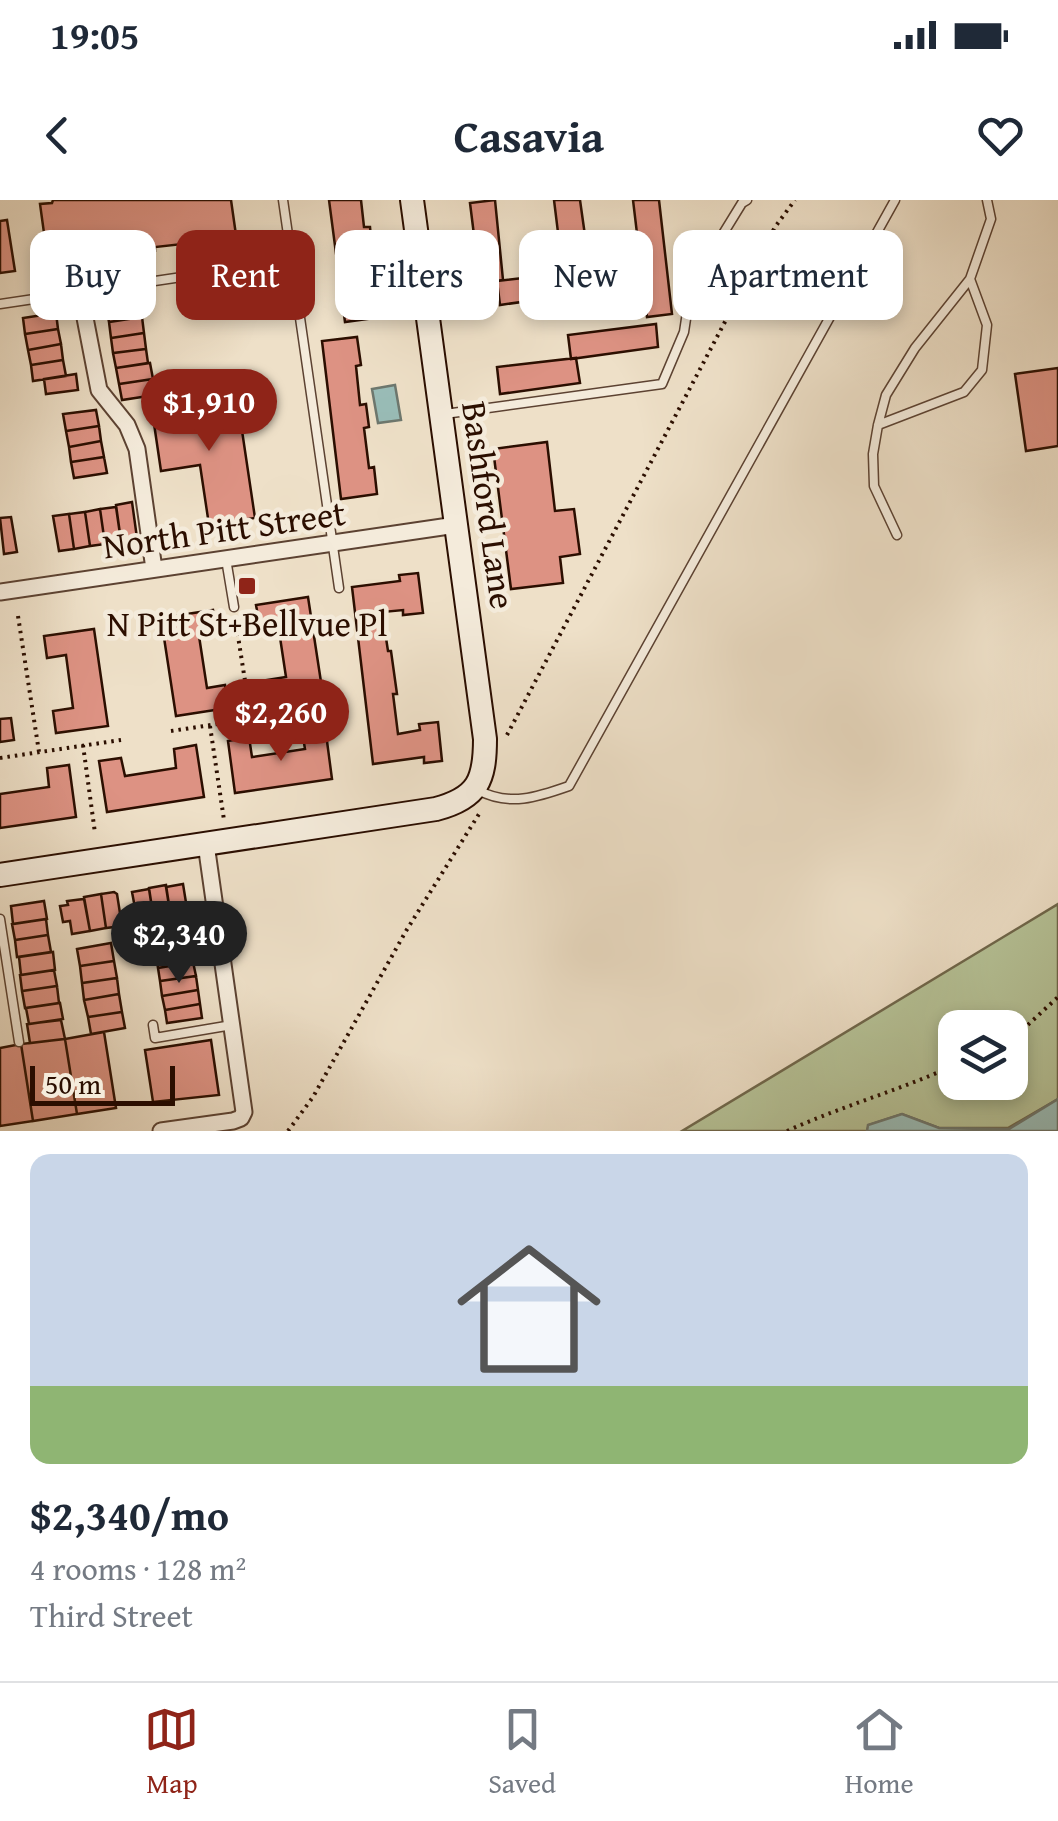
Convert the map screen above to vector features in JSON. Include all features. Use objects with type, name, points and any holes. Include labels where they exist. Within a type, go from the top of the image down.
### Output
[{"type":"street","name":"Bashford Lane","points":[[412,200],[485,739],[481,792]]},
{"type":"street","points":[[85,320],[99,390],[127,425],[137,449],[154,570]]},
{"type":"street","name":"North Pitt Street","points":[[0,592],[456,525]]},
{"type":"street","points":[[0,875],[451,805],[481,792]]},
{"type":"street","points":[[160,1131],[241,1118],[244,1112],[216,842]]},
{"type":"lane","points":[[283,200],[339,588]]},
{"type":"lane","points":[[441,414],[662,384],[684,332],[692,286],[742,202],[747,200]]},
{"type":"lane","points":[[481,792],[514,800],[536,798],[569,786],[896,200]]},
{"type":"lane","points":[[897,535],[874,486],[873,454],[886,395],[914,348],[970,280],[991,218],[988,200]]},
{"type":"lane","points":[[878,425],[964,392],[982,370],[987,325],[970,280]]},
{"type":"lane","points":[[0,304],[30,300]]},
{"type":"lane","points":[[226,559],[234,608]]},
{"type":"lane","points":[[0,919],[3,962],[19,1042]]},
{"type":"lane","points":[[153,1025],[154,1038],[232,1025]]},
{"type":"path","points":[[507,734],[774,227],[794,200]]},
{"type":"path","points":[[171,731],[251,719],[234,608]]},
{"type":"path","points":[[18,616],[39,752]]},
{"type":"path","points":[[210,726],[216,842]]},
{"type":"path","points":[[0,758],[121,740]]},
{"type":"path","points":[[83,746],[95,833]]},
{"type":"path","points":[[288,1131],[313,1097],[406,931],[477,817],[481,792]]},
{"type":"path","points":[[1028,1025],[1058,998]]},
{"type":"path","points":[[787,1131],[938,1073]]},
{"type":"green space","points":[[1058,904],[1058,1099],[1008,1128],[939,1128],[902,1114],[869,1125],[867,1131],[682,1131]]},
{"type":"water","points":[[395,385],[401,420],[378,423],[372,389]]},
{"type":"water","points":[[1058,1099],[1058,1131],[867,1131],[868,1125],[902,1114],[939,1128],[1009,1129]]},
{"type":"building","points":[[231,200],[235,230],[176,230],[176,245],[156,247],[156,230],[44,230],[40,204]]},
{"type":"building","points":[[329,200],[361,200],[364,227],[370,230],[335,230],[335,246]]},
{"type":"building","points":[[495,200],[498,230],[473,230],[470,203]]},
{"type":"building","points":[[554,200],[580,200],[584,230],[558,230]]},
{"type":"building","points":[[633,200],[659,200],[672,314],[653,316],[653,230],[637,230]]},
{"type":"building","points":[[7,220],[15,271],[0,273],[0,221]]},
{"type":"building","points":[[499,240],[503,280],[499,281]]},
{"type":"building","points":[[519,278],[519,302],[500,305],[499,281]]},
{"type":"building","points":[[23,318],[57,320],[58,329],[25,334]]},
{"type":"building","points":[[142,320],[144,333],[111,338],[109,322]]},
{"type":"building","points":[[656,324],[658,347],[571,359],[568,335]]},
{"type":"building","points":[[58,329],[61,344],[28,350],[25,334]]},
{"type":"building","points":[[144,333],[146,349],[113,353],[111,338]]},
{"type":"building","points":[[357,337],[360,405],[366,404],[369,427],[364,428],[377,494],[341,499],[322,341]]},
{"type":"building","points":[[61,344],[63,360],[31,365],[28,350]]},
{"type":"building","points":[[146,349],[148,363],[116,368],[113,353]]},
{"type":"building","points":[[576,358],[580,383],[500,394],[497,367]]},
{"type":"building","points":[[63,360],[66,376],[33,381],[31,365]]},
{"type":"building","points":[[150,363],[153,379],[119,384],[116,368]]},
{"type":"building","points":[[1058,368],[1058,446],[1026,451],[1015,374]]},
{"type":"building","points":[[76,374],[78,390],[46,394],[44,379]]},
{"type":"building","points":[[153,379],[155,395],[122,400],[119,384]]},
{"type":"building","points":[[237,397],[255,518],[209,525],[200,465],[161,471],[152,410]]},
{"type":"building","points":[[96,410],[99,426],[66,431],[63,414]]},
{"type":"building","points":[[99,426],[101,441],[69,447],[66,431]]},
{"type":"building","points":[[101,441],[104,457],[71,462],[69,447]]},
{"type":"building","points":[[547,442],[555,511],[574,509],[580,554],[560,557],[563,583],[511,589],[493,449]]},
{"type":"building","points":[[104,457],[107,473],[74,478],[71,462]]},
{"type":"building","points":[[132,502],[137,538],[121,541],[116,505]]},
{"type":"building","points":[[116,507],[121,541],[105,544],[100,509]]},
{"type":"building","points":[[100,509],[105,544],[90,546],[85,512]]},
{"type":"building","points":[[85,512],[90,546],[74,549],[69,514]]},
{"type":"building","points":[[69,514],[74,549],[59,551],[53,516]]},
{"type":"building","points":[[11,517],[17,552],[4,554],[0,518]]},
{"type":"building","points":[[418,573],[423,613],[382,612],[397,694],[393,694],[398,734],[420,730],[419,724],[438,722],[442,761],[424,763],[424,757],[373,764],[352,587],[400,581],[399,575]]},
{"type":"building","points":[[308,597],[323,695],[272,702],[267,680],[286,677],[278,624],[260,627],[256,605]]},
{"type":"building","points":[[213,610],[217,634],[199,636],[207,688],[225,685],[228,708],[176,716],[161,618]]},
{"type":"building","points":[[94,629],[108,726],[56,733],[53,711],[73,708],[66,655],[47,658],[44,636]]},
{"type":"building","points":[[11,718],[14,740],[0,742],[0,719]]},
{"type":"building","points":[[325,726],[332,779],[235,793],[228,741],[249,737],[252,757],[305,749],[302,731]]},
{"type":"building","points":[[196,745],[204,797],[107,812],[99,761],[121,758],[125,776],[176,768],[174,749]]},
{"type":"building","points":[[69,765],[76,817],[0,828],[0,794],[49,787],[47,768]]},
{"type":"building","points":[[183,884],[188,915],[171,918],[166,887]]},
{"type":"building","points":[[166,885],[171,918],[154,921],[149,888]]},
{"type":"building","points":[[149,889],[154,921],[138,924],[132,892]]},
{"type":"building","points":[[114,892],[122,926],[106,928],[101,894]]},
{"type":"building","points":[[101,894],[106,928],[90,931],[84,897]]},
{"type":"building","points":[[84,899],[90,931],[72,934],[70,921],[63,922],[60,906]]},
{"type":"building","points":[[44,901],[47,919],[13,924],[11,906]]},
{"type":"building","points":[[46,919],[48,935],[15,940],[12,924]]},
{"type":"building","points":[[189,933],[191,948],[156,954],[153,939]]},
{"type":"building","points":[[48,935],[51,952],[17,957],[15,940]]},
{"type":"building","points":[[111,943],[114,961],[80,966],[77,949]]},
{"type":"building","points":[[191,948],[193,962],[158,968],[156,954]]},
{"type":"building","points":[[53,952],[55,970],[21,975],[19,957]]},
{"type":"building","points":[[114,961],[117,978],[82,983],[80,966]]},
{"type":"building","points":[[193,962],[196,976],[160,981],[158,968]]},
{"type":"building","points":[[54,970],[57,986],[22,991],[20,975]]},
{"type":"building","points":[[196,976],[198,990],[162,996],[160,981]]},
{"type":"building","points":[[117,978],[119,994],[84,1000],[82,983]]},
{"type":"building","points":[[57,986],[59,1003],[25,1008],[22,991]]},
{"type":"building","points":[[198,990],[200,1004],[165,1010],[162,996]]},
{"type":"building","points":[[119,994],[122,1012],[88,1017],[84,1000]]},
{"type":"building","points":[[60,1003],[63,1019],[29,1024],[26,1008]]},
{"type":"building","points":[[200,1004],[202,1018],[167,1023],[165,1010]]},
{"type":"building","points":[[122,1012],[125,1028],[91,1034],[88,1017]]},
{"type":"building","points":[[61,1020],[65,1039],[30,1043],[27,1024]]},
{"type":"building","points":[[104,1032],[116,1108],[77,1114],[65,1039]]},
{"type":"building","points":[[65,1039],[77,1114],[33,1121],[21,1044]]},
{"type":"building","points":[[211,1040],[219,1095],[153,1102],[145,1050]]},
{"type":"building","points":[[21,1044],[33,1121],[0,1126],[0,1048]]},
{"type":"place","name":"N Pitt St+Bellvue Pl","points":[[247,586]]}]
